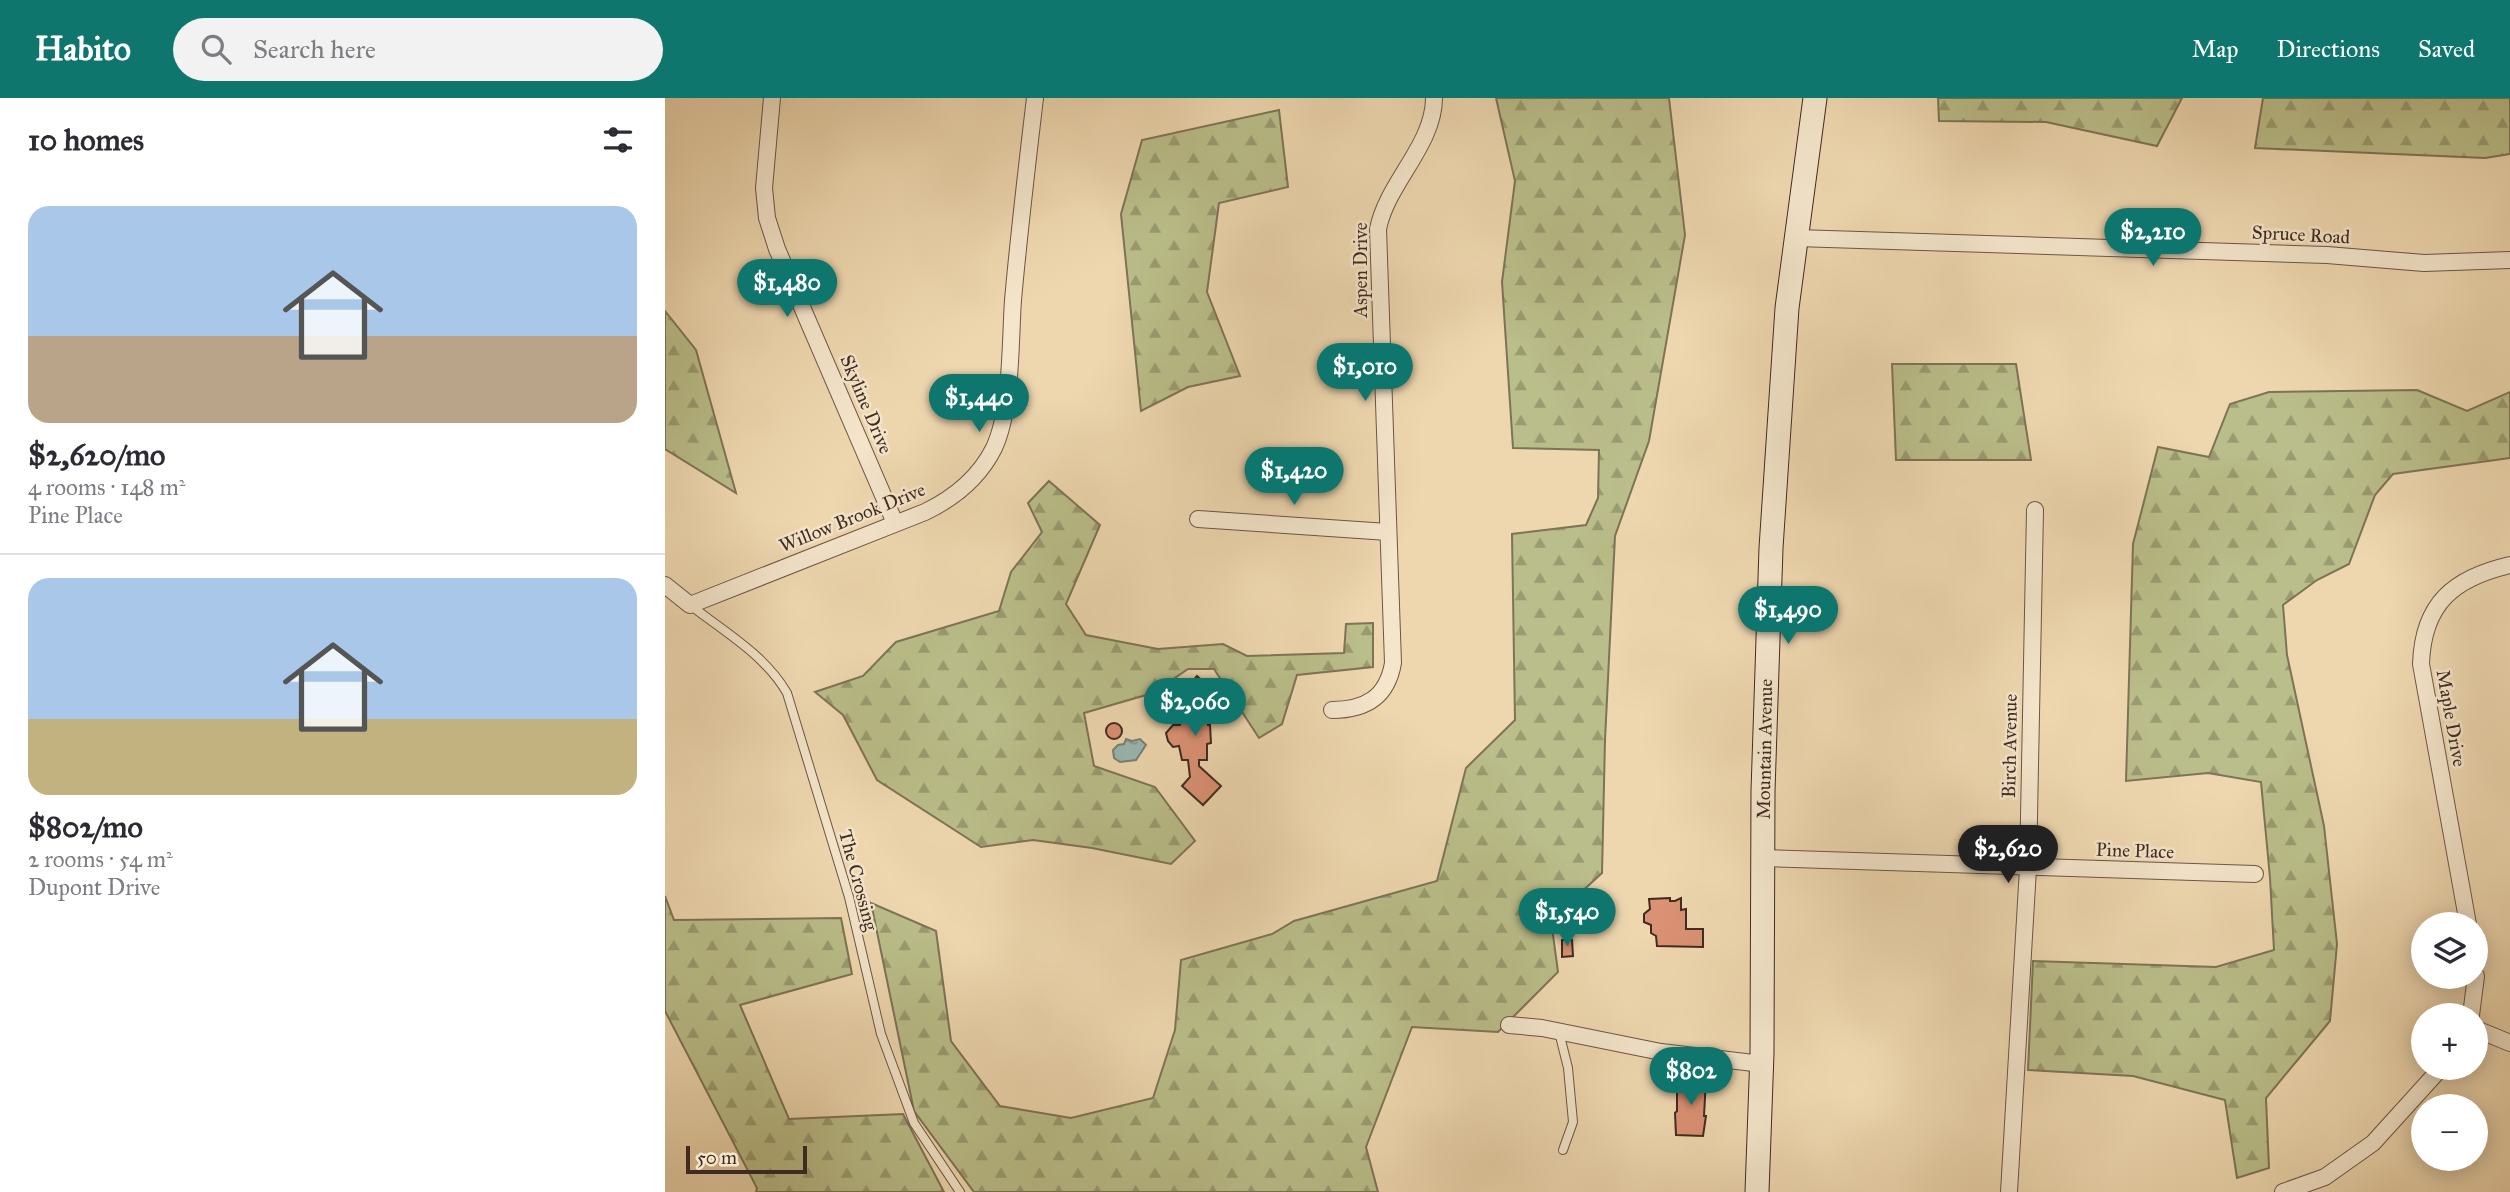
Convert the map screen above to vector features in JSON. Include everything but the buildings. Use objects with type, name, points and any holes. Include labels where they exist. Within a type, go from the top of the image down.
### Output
[{"type":"street","name":"Skyline Drive","points":[[772,98],[764,188],[767,218],[777,248],[895,523]]},
{"type":"street","name":"Willow Brook Drive","points":[[690,605],[939,505],[965,486],[986,462],[999,433],[1005,401],[1035,98]]},
{"type":"street","name":"Aspen Drive","points":[[1332,710],[1360,707],[1368,703],[1382,691],[1391,673],[1393,653],[1378,229],[1387,201],[1425,134],[1432,116],[1434,98]]},
{"type":"street","name":"Mountain Avenue","points":[[1757,1192],[1762,1064],[1762,858],[1767,630],[1776,457],[1787,308],[1815,98]]},
{"type":"street","name":"Spruce Road","points":[[1795,238],[2327,255],[2424,263],[2510,260]]},
{"type":"street","name":"Birch Avenue","points":[[2009,1192],[2028,868],[2035,510]]},
{"type":"street","points":[[1198,519],[1388,532]]},
{"type":"street","name":"Maple Drive","points":[[2466,912],[2421,664],[2422,645],[2426,627],[2445,595],[2476,574],[2510,565]]},
{"type":"street","points":[[665,585],[690,605]]},
{"type":"street","name":"Pine Place","points":[[1762,858],[2255,874]]},
{"type":"street","points":[[1509,1025],[1661,1052],[1762,1064]]},
{"type":"street","points":[[2488,1034],[2510,1043]]},
{"type":"street","points":[[2283,1192],[2325,1177],[2373,1143],[2430,1080]]},
{"type":"lane","name":"The Crossing","points":[[690,605],[760,658],[774,673],[787,694],[849,897],[881,1034],[913,1123],[960,1192]]},
{"type":"lane","points":[[1559,1032],[1567,1069],[1573,1122],[1563,1150]]},
{"type":"green space","points":[[1496,98],[1669,98],[1685,235],[1649,441],[1615,536],[1605,740],[1602,873],[1551,920],[1558,972],[1498,1032],[1412,1027],[1366,1147],[1378,1192],[974,1192],[914,1111],[871,903],[936,931],[951,1041],[1000,1106],[1071,1118],[1153,1098],[1175,1030],[1181,960],[1272,934],[1294,921],[1437,881],[1466,768],[1515,720],[1512,534],[1586,525],[1598,498],[1599,450],[1513,448],[1502,282],[1515,181]]},
{"type":"green space","points":[[1938,98],[2182,98],[2157,146],[2046,122],[1939,121]]},
{"type":"green space","points":[[2263,98],[2510,98],[2510,154],[2485,158],[2255,148]]},
{"type":"green space","points":[[1279,110],[1288,187],[1219,203],[1207,292],[1240,376],[1188,387],[1141,411],[1121,214],[1142,140]]},
{"type":"green space","points":[[665,311],[696,350],[736,493],[665,449]]},
{"type":"green space","points":[[1892,364],[2016,364],[2031,460],[1896,460]]},
{"type":"green space","points":[[2417,390],[2467,411],[2510,392],[2510,458],[2393,474],[2375,495],[2349,564],[2317,580],[2283,605],[2287,655],[2324,826],[2337,944],[2330,1021],[2266,1098],[2269,1168],[2237,1178],[2225,1100],[2133,1076],[2028,1070],[2033,961],[2216,967],[2274,950],[2261,782],[2208,773],[2126,781],[2133,544],[2158,447],[2209,457],[2230,404],[2269,392]]},
{"type":"green space","points":[[1049,481],[1100,525],[1066,604],[1086,635],[1158,649],[1223,644],[1247,656],[1344,653],[1346,624],[1373,623],[1373,667],[1297,675],[1282,724],[1259,738],[1214,669],[1188,669],[1153,693],[1084,713],[1094,766],[1155,787],[1195,841],[1171,864],[1092,848],[1033,840],[981,847],[877,780],[843,715],[815,692],[863,676],[896,642],[999,611],[1011,572],[1042,532],[1028,503]]},
{"type":"green space","points":[[665,896],[674,920],[841,918],[852,974],[740,1005],[789,1119],[903,1114],[944,1192],[756,1192],[757,1188],[665,1011]]},
{"type":"water","points":[[1126,739],[1140,739],[1146,745],[1136,760],[1120,762],[1114,758],[1113,750],[1124,744]]}]
